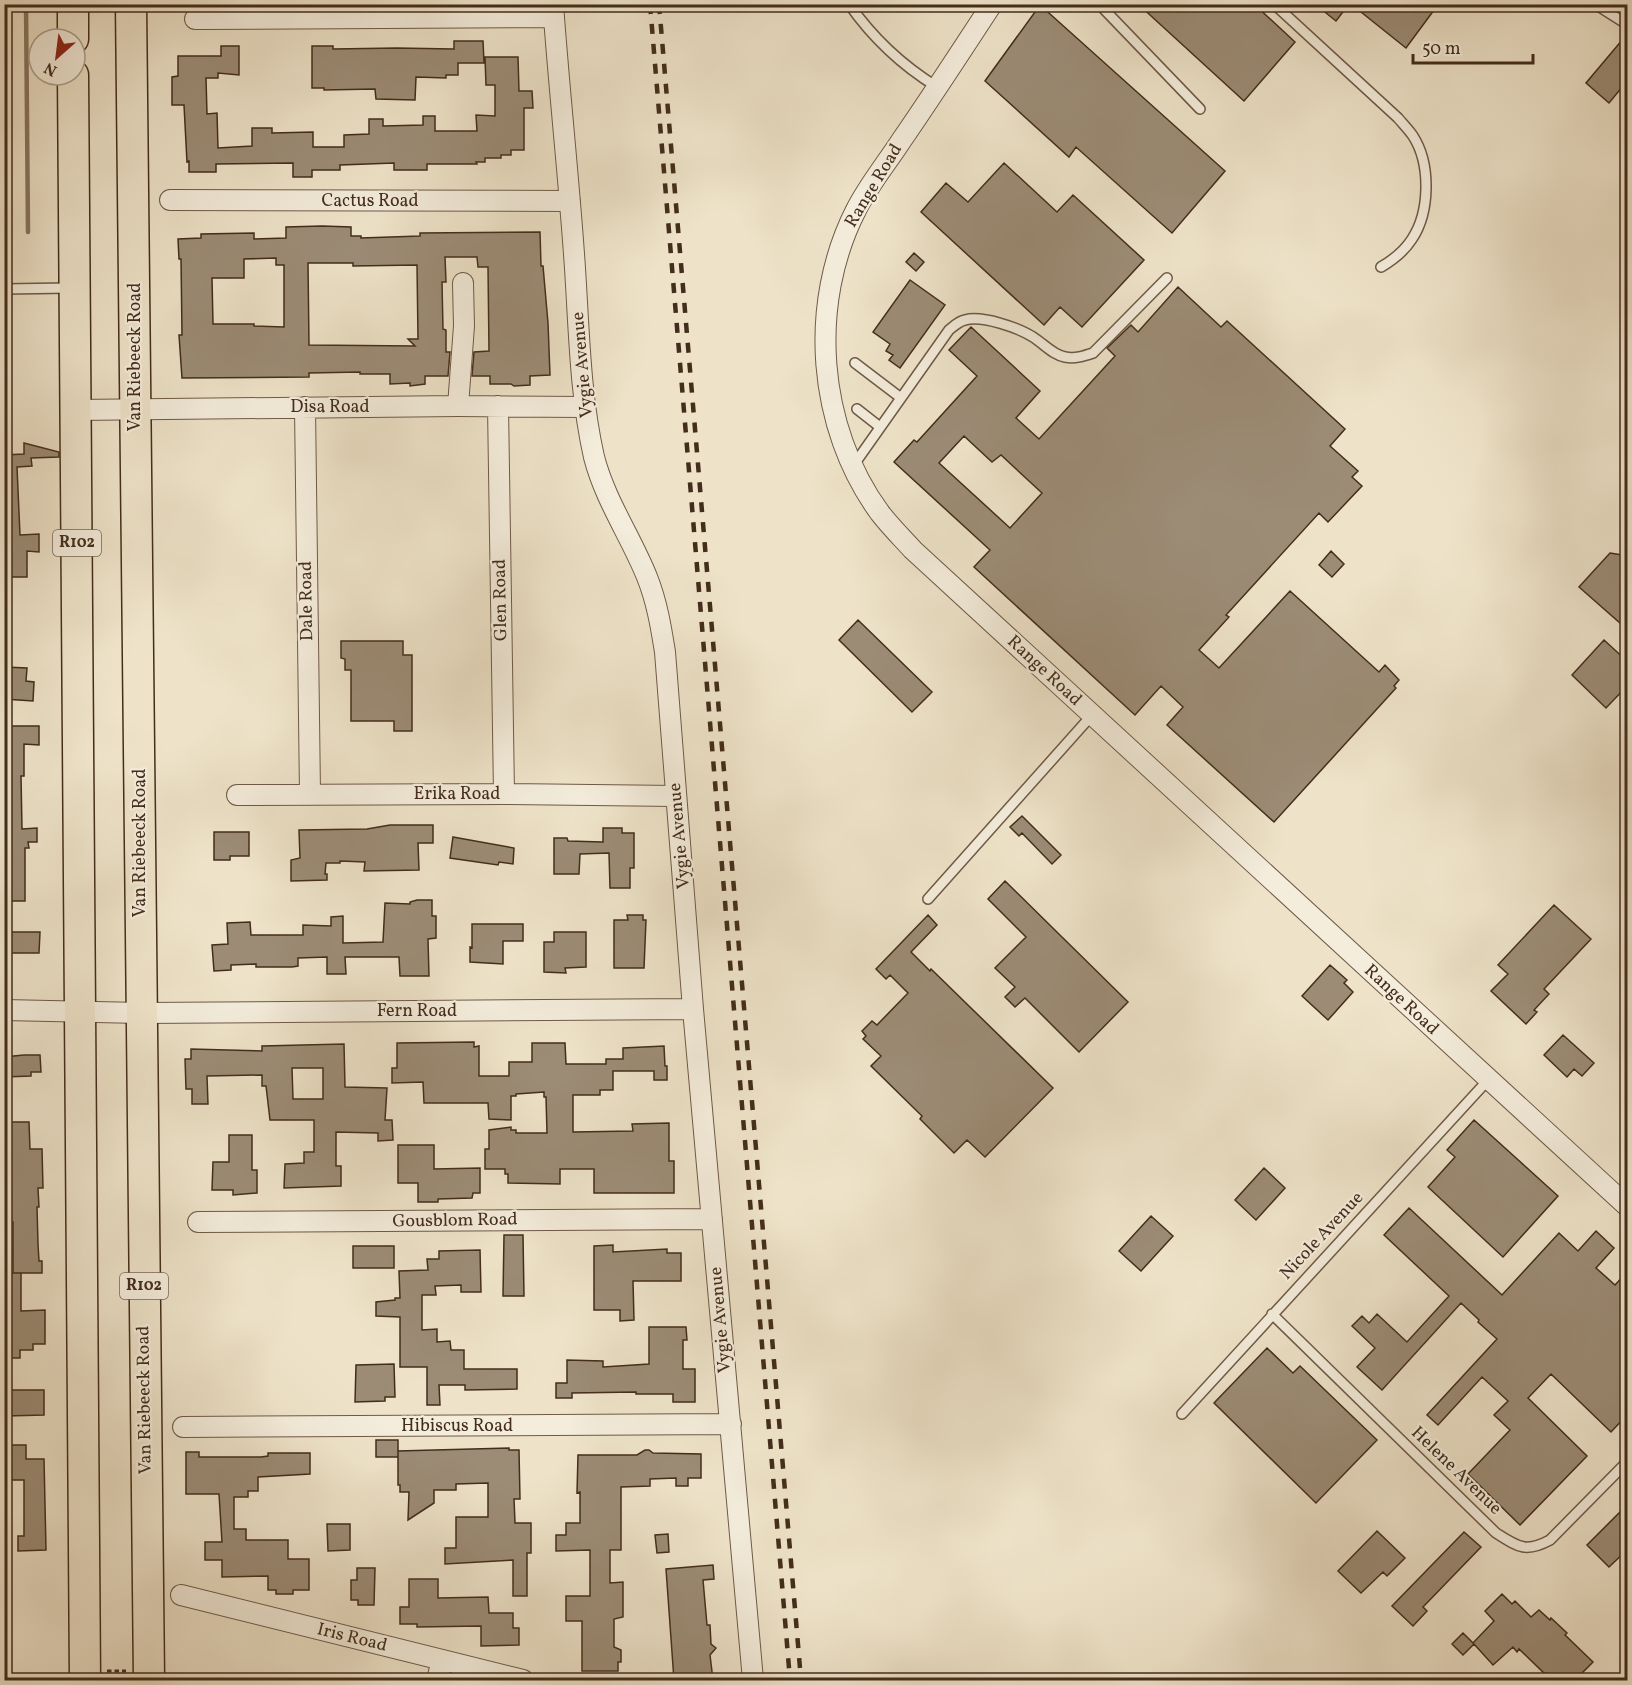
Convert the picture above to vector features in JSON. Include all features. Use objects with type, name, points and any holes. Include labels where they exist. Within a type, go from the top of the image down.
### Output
[{"type":"main road","points":[[73,4],[73,27]]},
{"type":"main road","name":"Van Riebeeck Road","points":[[131,4],[141,1013],[137,1676]]},
{"type":"main road","name":"R102","points":[[73,87],[81,898],[80,1012],[92,1676]]},
{"type":"street","name":"Range Road","points":[[992,4],[857,208],[839,251],[826,320],[826,368],[835,418],[853,466],[880,513],[913,550],[1628,1207]]},
{"type":"street","points":[[195,19],[554,11]]},
{"type":"street","name":"Vygie Avenue","points":[[554,11],[585,407],[595,459],[613,509],[647,577],[659,614],[665,652],[693,1009],[753,1680]]},
{"type":"street","name":"Cactus Road","points":[[170,200],[570,201]]},
{"type":"street","points":[[458,406],[464,326],[463,283]]},
{"type":"street","name":"Glen Road","points":[[498,406],[504,794]]},
{"type":"street","name":"Dale Road","points":[[305,407],[310,794]]},
{"type":"street","name":"Disa Road","points":[[76,410],[585,407]]},
{"type":"street","name":"Erika Road","points":[[237,795],[676,796]]},
{"type":"street","name":"Fern Road","points":[[4,1010],[141,1013],[693,1009]]},
{"type":"street","name":"Gousblom Road","points":[[198,1222],[712,1219]]},
{"type":"street","name":"Hibiscus Road","points":[[183,1427],[731,1425]]},
{"type":"street","name":"Iris Road","points":[[181,1595],[523,1680]]},
{"type":"street","points":[[437,1680],[442,1660]]},
{"type":"lane","points":[[849,4],[861,21],[895,55],[937,87]]},
{"type":"lane","points":[[1099,4],[1200,109]]},
{"type":"lane","points":[[1274,4],[1398,118],[1414,138],[1425,176],[1422,213],[1411,241],[1392,261],[1381,267]]},
{"type":"lane","points":[[1595,4],[1628,25]]},
{"type":"lane","points":[[1628,99],[1628,109]]},
{"type":"lane","points":[[853,466],[949,330],[965,319],[1002,324],[1033,336],[1059,356],[1077,358],[1093,353],[1167,278]]},
{"type":"lane","points":[[4,289],[75,288]]},
{"type":"lane","points":[[855,363],[901,398]]},
{"type":"lane","points":[[857,409],[880,427]]},
{"type":"lane","points":[[928,899],[1092,715]]},
{"type":"lane","name":"Nicole Avenue","points":[[1182,1414],[1488,1080]]},
{"type":"lane","name":"Helene Avenue","points":[[1272,1314],[1496,1533],[1515,1545],[1525,1548],[1536,1547],[1550,1540],[1628,1461]]},
{"type":"path","points":[[92,1676],[137,1676]]},
{"type":"building","points":[[1138,4],[1254,4],[1295,42],[1244,101]]},
{"type":"building","points":[[1315,4],[1349,4],[1336,21]]},
{"type":"building","points":[[1351,4],[1427,4],[1434,10],[1406,48]]},
{"type":"building","points":[[1040,5],[1225,171],[1172,233],[1076,147],[1069,157],[985,81]]},
{"type":"building","points":[[1628,33],[1628,80],[1609,103],[1586,83]]},
{"type":"building","points":[[454,41],[483,41],[484,63],[458,63],[458,75],[446,75],[446,78],[416,77],[415,100],[376,99],[375,89],[324,90],[324,88],[312,88],[312,46],[333,46],[333,49],[454,49]]},
{"type":"building","points":[[221,46],[239,46],[239,75],[218,73],[218,78],[206,78],[207,114],[217,113],[218,148],[252,146],[252,128],[272,128],[272,133],[313,132],[313,147],[344,147],[344,135],[369,134],[369,119],[383,119],[383,126],[423,125],[423,116],[435,116],[435,131],[477,131],[476,115],[495,116],[495,85],[486,85],[485,57],[518,57],[519,91],[532,91],[533,108],[524,108],[524,150],[511,150],[511,155],[501,155],[501,158],[485,158],[485,162],[476,162],[477,164],[427,164],[427,170],[394,170],[394,163],[340,165],[340,170],[312,170],[312,177],[293,177],[293,163],[216,164],[216,172],[189,172],[184,105],[172,105],[172,77],[178,76],[178,56],[221,56]]},
{"type":"building","points":[[1004,163],[1057,212],[1073,195],[1144,260],[1082,327],[1060,307],[1044,325],[921,212],[946,183],[968,202]]},
{"type":"building","points":[[286,227],[351,227],[351,236],[361,236],[361,238],[420,236],[420,233],[540,232],[550,375],[530,376],[530,385],[514,386],[490,384],[490,376],[472,376],[474,352],[489,351],[488,267],[478,267],[477,257],[445,257],[446,282],[442,282],[443,329],[446,330],[446,352],[450,352],[448,376],[425,376],[425,384],[410,386],[410,383],[390,384],[390,374],[360,374],[360,372],[309,373],[309,377],[182,378],[179,335],[182,335],[181,259],[179,259],[178,239],[201,238],[201,234],[254,233],[254,239],[286,238]],"holes":[[[276,258],[276,265],[284,265],[284,327],[213,324],[212,278],[244,278],[244,259]],[[308,263],[353,263],[353,266],[417,265],[418,339],[408,339],[415,346],[309,345]]]},
{"type":"building","points":[[914,253],[924,262],[916,271],[906,262]]},
{"type":"building","points":[[910,280],[945,305],[900,368],[889,360],[893,355],[886,351],[890,344],[873,332]]},
{"type":"building","points":[[1178,287],[1221,327],[1227,321],[1345,429],[1330,446],[1358,471],[1352,477],[1362,486],[1328,522],[1319,513],[1226,615],[1229,617],[1199,650],[1219,668],[1290,591],[1379,672],[1385,665],[1399,680],[1394,686],[1396,688],[1274,822],[1167,725],[1183,707],[1161,686],[1135,715],[974,567],[990,550],[894,462],[914,440],[917,442],[977,376],[949,350],[971,327],[1040,391],[1016,418],[1039,439],[1115,356],[1107,348],[1131,325],[1138,332]],"holes":[[[964,436],[992,462],[1001,455],[1042,493],[1010,528],[939,463]]]},
{"type":"building","points":[[24,443],[59,452],[59,457],[31,458],[32,466],[17,467],[20,535],[39,534],[39,552],[27,551],[27,577],[4,577],[4,455],[24,454]]},
{"type":"building","points":[[1331,551],[1344,564],[1332,577],[1319,565]]},
{"type":"building","points":[[1610,553],[1628,556],[1628,630],[1579,587]]},
{"type":"building","points":[[858,620],[932,692],[912,712],[839,640]]},
{"type":"building","points":[[1604,640],[1628,662],[1628,685],[1606,708],[1572,675]]},
{"type":"building","points":[[341,641],[403,641],[403,655],[412,655],[412,731],[394,731],[394,721],[351,721],[351,670],[345,670],[345,659],[341,658]]},
{"type":"building","points":[[4,667],[27,668],[26,681],[34,682],[33,701],[4,699]]},
{"type":"building","points":[[4,726],[39,726],[39,745],[24,744],[24,776],[21,776],[22,829],[37,828],[37,842],[28,842],[29,848],[25,848],[25,901],[4,901]]},
{"type":"building","points":[[1022,816],[1061,855],[1052,864],[1022,833],[1019,836],[1010,827]]},
{"type":"building","points":[[390,825],[433,825],[433,843],[418,843],[419,870],[364,871],[365,862],[340,861],[340,863],[326,863],[327,880],[291,881],[291,860],[300,858],[299,830],[367,829]]},
{"type":"building","points":[[603,828],[622,828],[622,833],[634,833],[634,868],[630,868],[630,888],[610,888],[609,853],[580,854],[579,874],[554,874],[554,838],[567,838],[568,841],[603,842]]},
{"type":"building","points":[[214,832],[249,832],[249,856],[230,856],[230,860],[214,860]]},
{"type":"building","points":[[453,837],[514,848],[513,864],[499,862],[498,865],[450,858]]},
{"type":"building","points":[[1005,881],[1128,1002],[1079,1052],[1025,998],[1015,1007],[1005,997],[1015,987],[995,968],[1026,937],[988,899]]},
{"type":"building","points":[[417,900],[432,900],[432,916],[436,916],[436,938],[428,939],[429,976],[400,976],[399,957],[345,957],[346,974],[327,974],[327,957],[298,958],[298,966],[292,967],[256,967],[256,964],[231,965],[231,970],[214,971],[212,945],[228,944],[227,923],[250,922],[251,935],[303,935],[303,925],[331,926],[331,917],[343,916],[343,943],[383,942],[385,903],[410,904]]},
{"type":"building","points":[[1554,905],[1591,939],[1544,989],[1549,994],[1534,1010],[1537,1012],[1526,1024],[1491,991],[1508,974],[1498,965]]},
{"type":"building","points":[[627,915],[643,915],[643,920],[646,920],[644,968],[614,968],[614,920],[628,920]]},
{"type":"building","points":[[928,915],[937,925],[911,952],[1053,1088],[985,1157],[967,1140],[954,1153],[920,1119],[922,1116],[871,1066],[881,1056],[863,1039],[866,1036],[862,1031],[872,1021],[877,1025],[908,993],[890,975],[886,979],[876,969]]},
{"type":"building","points":[[472,924],[523,924],[523,941],[503,941],[503,964],[470,962]]},
{"type":"building","points":[[4,932],[40,932],[39,953],[4,953]]},
{"type":"building","points":[[554,932],[586,932],[586,967],[565,968],[566,973],[544,972],[544,942],[554,942]]},
{"type":"building","points":[[1330,965],[1347,980],[1344,983],[1353,992],[1328,1020],[1302,996]]},
{"type":"building","points":[[1563,1035],[1594,1063],[1582,1076],[1574,1069],[1567,1077],[1544,1055]]},
{"type":"building","points":[[474,1042],[474,1047],[479,1046],[479,1076],[509,1076],[509,1062],[532,1062],[532,1043],[565,1043],[566,1064],[606,1064],[606,1059],[623,1059],[623,1048],[664,1046],[667,1080],[654,1080],[654,1071],[613,1071],[613,1090],[600,1090],[600,1095],[573,1095],[573,1132],[633,1131],[632,1124],[669,1123],[669,1161],[674,1161],[674,1193],[594,1193],[594,1169],[560,1169],[560,1184],[508,1183],[508,1174],[505,1174],[505,1169],[485,1169],[485,1149],[489,1149],[489,1130],[511,1127],[511,1130],[516,1130],[516,1133],[547,1133],[544,1092],[511,1096],[511,1120],[489,1119],[488,1103],[424,1103],[423,1082],[392,1083],[392,1068],[397,1068],[397,1043]]},
{"type":"building","points":[[344,1044],[345,1087],[387,1088],[385,1120],[392,1120],[393,1140],[378,1141],[378,1133],[336,1132],[336,1166],[341,1166],[341,1186],[284,1188],[285,1164],[304,1163],[304,1152],[314,1152],[314,1120],[270,1120],[266,1086],[262,1086],[262,1075],[207,1076],[208,1104],[192,1104],[192,1089],[186,1089],[185,1059],[191,1059],[191,1049],[262,1051],[262,1046]],"holes":[[[292,1068],[323,1068],[323,1099],[293,1099]]]},
{"type":"building","points":[[40,1055],[41,1072],[31,1072],[31,1076],[4,1077],[4,1057]]},
{"type":"building","points":[[1474,1120],[1558,1196],[1503,1257],[1428,1187],[1455,1157],[1447,1150]]},
{"type":"building","points":[[6,1122],[29,1122],[30,1149],[42,1149],[43,1188],[38,1188],[39,1207],[37,1207],[39,1261],[42,1261],[42,1273],[13,1273],[13,1222],[10,1222],[10,1208],[6,1209],[4,1190]]},
{"type":"building","points":[[229,1135],[252,1135],[252,1170],[257,1170],[257,1193],[233,1195],[233,1190],[212,1190],[213,1162],[229,1162]]},
{"type":"building","points":[[398,1145],[434,1145],[434,1169],[480,1168],[480,1193],[473,1193],[472,1198],[418,1202],[418,1183],[398,1183]]},
{"type":"building","points":[[1264,1168],[1285,1188],[1256,1220],[1235,1200]]},
{"type":"building","points":[[1409,1208],[1502,1295],[1559,1233],[1578,1251],[1596,1231],[1614,1248],[1596,1268],[1615,1285],[1628,1271],[1628,1414],[1611,1432],[1551,1374],[1528,1398],[1587,1456],[1520,1525],[1468,1474],[1510,1430],[1494,1415],[1508,1401],[1482,1377],[1438,1425],[1427,1415],[1497,1339],[1478,1322],[1479,1320],[1461,1303],[1382,1390],[1357,1367],[1375,1348],[1352,1326],[1362,1316],[1369,1323],[1377,1314],[1407,1342],[1449,1296],[1384,1235]]},
{"type":"building","points":[[1151,1216],[1173,1236],[1141,1271],[1119,1251]]},
{"type":"building","points":[[504,1235],[523,1235],[524,1296],[503,1296]]},
{"type":"building","points":[[613,1245],[613,1252],[667,1249],[667,1253],[681,1253],[681,1281],[633,1281],[634,1320],[620,1321],[620,1310],[594,1310],[594,1246]]},
{"type":"building","points":[[353,1246],[394,1246],[394,1268],[353,1268]]},
{"type":"building","points":[[480,1250],[481,1292],[461,1292],[461,1285],[435,1286],[436,1295],[422,1295],[422,1330],[437,1329],[437,1342],[450,1341],[451,1350],[464,1350],[464,1369],[517,1369],[517,1389],[465,1390],[465,1385],[439,1385],[440,1405],[427,1405],[427,1367],[400,1367],[400,1317],[376,1316],[376,1302],[400,1298],[399,1271],[428,1270],[427,1259],[439,1259],[439,1251]]},
{"type":"building","points":[[4,1273],[21,1273],[21,1311],[45,1310],[45,1344],[33,1344],[33,1350],[20,1350],[20,1358],[4,1358]]},
{"type":"building","points":[[649,1327],[686,1327],[687,1340],[683,1340],[683,1369],[695,1369],[695,1402],[673,1402],[673,1394],[636,1394],[636,1392],[572,1393],[572,1398],[556,1398],[556,1383],[567,1383],[567,1360],[603,1361],[603,1367],[649,1364]]},
{"type":"building","points":[[1267,1348],[1293,1373],[1300,1366],[1377,1440],[1316,1503],[1214,1403]]},
{"type":"building","points":[[394,1364],[395,1397],[385,1397],[385,1401],[355,1402],[356,1365]]},
{"type":"building","points":[[7,1390],[44,1390],[44,1415],[6,1416]]},
{"type":"building","points":[[376,1440],[398,1440],[398,1457],[376,1457]]},
{"type":"building","points":[[9,1445],[26,1445],[26,1459],[44,1459],[46,1550],[18,1551],[18,1536],[24,1536],[24,1480],[9,1480]]},
{"type":"building","points":[[509,1448],[509,1450],[519,1450],[520,1499],[514,1499],[515,1523],[531,1523],[531,1553],[527,1553],[527,1596],[513,1596],[513,1560],[445,1564],[445,1548],[456,1548],[456,1517],[488,1517],[488,1483],[456,1484],[456,1490],[434,1490],[434,1503],[408,1520],[409,1492],[400,1492],[400,1485],[398,1485],[398,1451]]},
{"type":"building","points":[[645,1450],[653,1453],[701,1454],[701,1478],[688,1478],[688,1486],[676,1486],[676,1478],[650,1479],[650,1486],[621,1487],[621,1550],[610,1550],[610,1583],[623,1582],[623,1617],[614,1619],[614,1647],[621,1650],[621,1662],[618,1662],[618,1671],[582,1671],[582,1621],[566,1621],[566,1596],[590,1596],[590,1550],[556,1551],[556,1535],[566,1535],[566,1523],[580,1523],[580,1492],[577,1493],[578,1455],[637,1455]]},
{"type":"building","points":[[186,1452],[199,1452],[199,1457],[261,1457],[268,1456],[268,1453],[310,1453],[310,1474],[258,1477],[258,1491],[248,1491],[248,1497],[234,1497],[234,1529],[246,1529],[246,1540],[288,1540],[288,1559],[309,1559],[309,1590],[293,1590],[293,1594],[276,1594],[276,1590],[268,1590],[268,1576],[222,1577],[222,1560],[205,1560],[205,1542],[222,1542],[219,1494],[186,1494]]},
{"type":"building","points":[[1628,1504],[1628,1549],[1609,1567],[1587,1545]]},
{"type":"building","points":[[327,1524],[350,1524],[350,1550],[328,1551]]},
{"type":"building","points":[[1377,1531],[1405,1558],[1387,1576],[1383,1572],[1361,1593],[1338,1571]]},
{"type":"building","points":[[1464,1532],[1481,1547],[1423,1607],[1427,1611],[1413,1626],[1392,1606]]},
{"type":"building","points":[[668,1534],[669,1552],[657,1553],[655,1535]]},
{"type":"building","points":[[713,1565],[714,1579],[703,1580],[707,1625],[710,1625],[711,1644],[716,1648],[710,1655],[713,1680],[674,1680],[666,1569]]},
{"type":"building","points":[[357,1568],[375,1568],[374,1605],[358,1605],[358,1600],[351,1600],[351,1580],[357,1580]]},
{"type":"building","points":[[409,1579],[438,1579],[438,1598],[488,1597],[489,1613],[513,1613],[513,1628],[519,1628],[519,1645],[481,1646],[481,1626],[417,1627],[417,1624],[400,1624],[400,1607],[409,1607]]},
{"type":"building","points":[[1502,1594],[1512,1604],[1515,1601],[1531,1617],[1539,1610],[1550,1620],[1551,1618],[1593,1662],[1575,1680],[1555,1680],[1547,1673],[1545,1674],[1519,1649],[1517,1652],[1513,1647],[1493,1665],[1474,1644],[1463,1655],[1452,1644],[1463,1633],[1473,1643],[1494,1621],[1485,1611]]},
{"type":"waterway","points":[[26,4],[28,232]]},
{"type":"railway","points":[[650,4],[790,1680]]},
{"type":"railway","points":[[659,4],[801,1680]]}]
